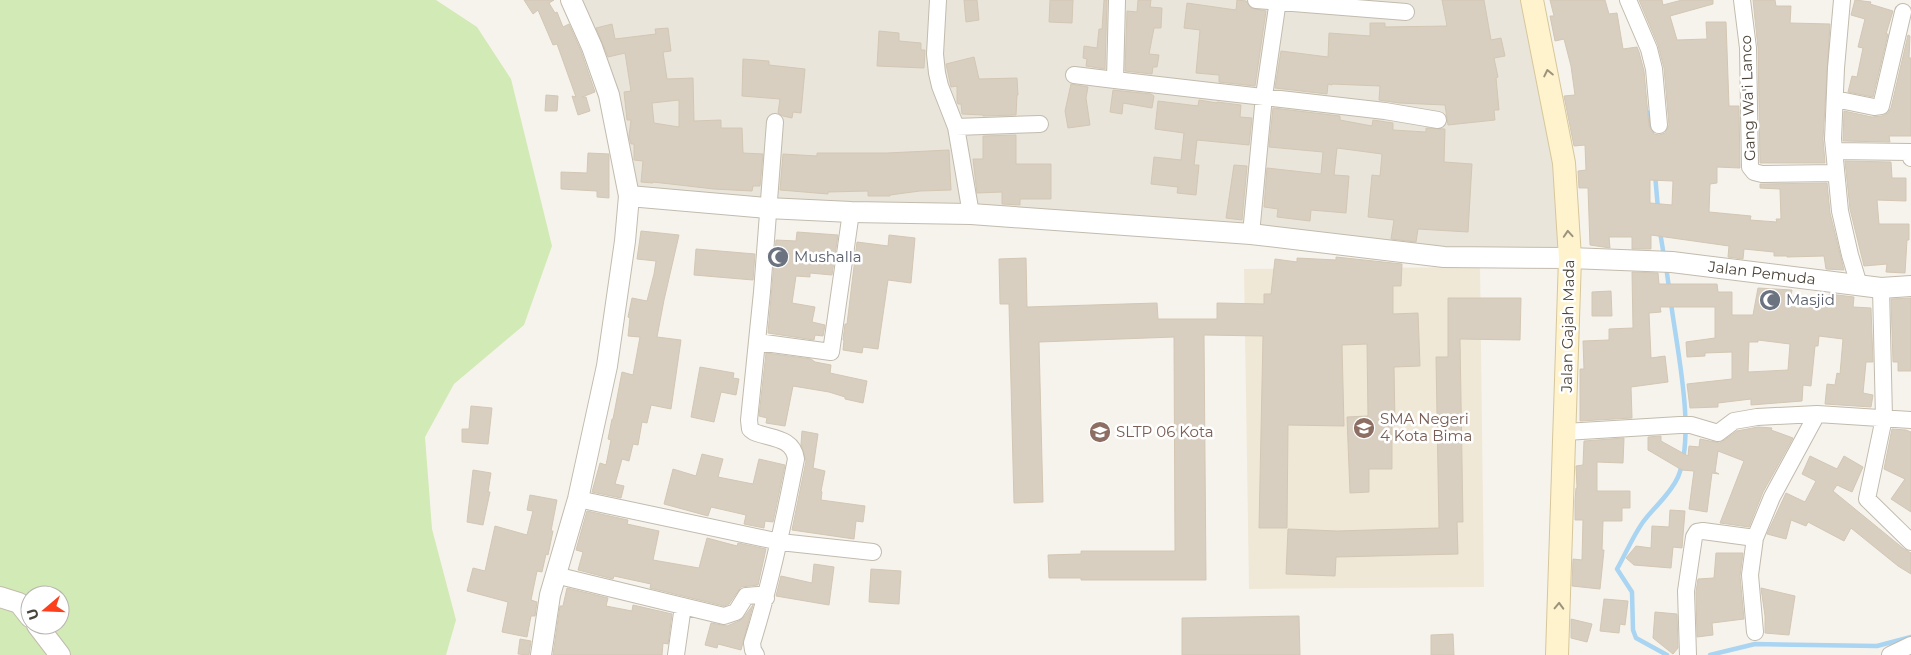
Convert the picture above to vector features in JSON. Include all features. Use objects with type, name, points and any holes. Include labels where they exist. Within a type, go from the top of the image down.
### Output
[{"type":"main road","name":"Jalan Gajah Mada","points":[[1532,0],[1564,163],[1570,258],[1558,655]]},
{"type":"street","points":[[541,655],[555,574],[578,499],[607,366],[625,241],[629,196],[609,95],[592,47],[571,0]]},
{"type":"street","points":[[938,0],[935,54],[937,73],[956,127],[971,214]]},
{"type":"street","points":[[1115,80],[1117,0]]},
{"type":"street","points":[[1256,0],[1406,12]]},
{"type":"street","points":[[1628,0],[1649,48],[1654,69],[1659,125]]},
{"type":"street","name":"Gang Wa'i Lanco","points":[[1742,0],[1748,48],[1750,167],[1754,172],[1762,174],[1836,173]]},
{"type":"street","points":[[1842,0],[1835,99],[1834,151],[1840,211],[1859,285]]},
{"type":"street","points":[[1251,234],[1264,96],[1278,1]]},
{"type":"street","points":[[1835,99],[1874,107],[1881,106],[1903,12]]},
{"type":"street","points":[[1074,75],[1385,110],[1438,120]]},
{"type":"street","points":[[756,655],[752,644],[780,542],[796,459],[795,451],[788,442],[750,429],[749,420],[775,122]]},
{"type":"street","points":[[956,127],[1040,124]]},
{"type":"street","points":[[1834,151],[1910,152],[1911,158]]},
{"type":"street","name":"Jalan Pemuda","points":[[629,196],[767,208],[851,212],[971,214],[1251,234],[1444,257],[1570,258],[1664,262],[1882,288],[1911,286]]},
{"type":"street","points":[[757,342],[831,352],[851,212]]},
{"type":"street","points":[[1882,288],[1884,418],[1867,500],[1911,542]]},
{"type":"street","points":[[1755,632],[1750,575],[1755,538],[1772,497],[1817,414]]},
{"type":"street","points":[[1565,432],[1687,425],[1718,433],[1734,421],[1757,417],[1817,414],[1911,420]]},
{"type":"street","points":[[578,499],[780,542],[873,552]]},
{"type":"street","points":[[1688,655],[1686,592],[1694,537],[1697,532],[1703,531],[1755,538]]},
{"type":"street","points":[[555,574],[724,616],[736,612],[746,596],[758,595],[766,598]]},
{"type":"street","points":[[0,597],[20,605]]},
{"type":"street","points":[[676,655],[683,606]]},
{"type":"street","points":[[45,635],[60,655]]},
{"type":"street","points":[[1890,655],[1911,646]]},
{"type":"shaded area","points":[[569,0],[1528,0],[1570,258],[629,196],[619,138]]},
{"type":"shaded area","name":"SMA Negeri 4 Kota Bima","points":[[1480,267],[1484,587],[1249,589],[1244,269]]},
{"type":"green space","points":[[0,0],[436,0],[477,27],[511,79],[552,246],[524,325],[454,384],[425,437],[432,529],[456,620],[446,655],[0,655]]},
{"type":"building","points":[[524,0],[554,0],[549,3],[555,13],[557,12],[563,27],[569,24],[581,51],[595,92],[582,97],[586,97],[590,111],[578,115],[572,96],[576,97],[557,44],[553,45],[538,10],[533,14]]},
{"type":"building","points":[[964,0],[977,0],[979,20],[966,22]]},
{"type":"building","points":[[1050,0],[1073,0],[1072,23],[1049,22]]},
{"type":"building","points":[[1104,0],[1107,0],[1105,69],[1086,66],[1087,59],[1083,58],[1084,46],[1097,48],[1099,29],[1102,29]]},
{"type":"building","points":[[1138,0],[1151,0],[1150,7],[1162,8],[1161,28],[1154,28],[1149,54],[1159,55],[1157,67],[1153,67],[1152,74],[1125,71],[1127,11],[1137,12]]},
{"type":"building","points":[[1237,0],[1246,1],[1251,8],[1266,11],[1255,86],[1219,82],[1219,75],[1196,73],[1200,30],[1184,28],[1187,3],[1236,10]]},
{"type":"building","points":[[1442,0],[1484,0],[1491,40],[1501,38],[1505,56],[1494,58],[1498,77],[1496,78],[1499,110],[1494,110],[1495,120],[1448,125],[1445,105],[1379,100],[1380,86],[1328,84],[1327,94],[1275,88],[1281,51],[1328,57],[1329,33],[1370,36],[1370,23],[1385,23],[1385,27],[1447,26]]},
{"type":"building","points":[[1550,0],[1605,0],[1609,14],[1617,13],[1623,49],[1637,47],[1639,52],[1644,71],[1649,126],[1654,134],[1659,135],[1665,133],[1669,125],[1664,68],[1658,45],[1639,0],[1662,0],[1663,5],[1682,0],[1713,0],[1713,4],[1670,16],[1677,40],[1707,39],[1706,22],[1726,22],[1729,106],[1739,106],[1740,168],[1717,167],[1717,183],[1710,184],[1709,212],[1751,216],[1750,220],[1777,222],[1776,219],[1781,219],[1780,189],[1760,188],[1760,184],[1827,183],[1830,213],[1844,270],[1826,269],[1824,256],[1774,256],[1774,252],[1744,249],[1743,259],[1728,257],[1729,246],[1651,235],[1651,249],[1632,249],[1632,237],[1609,237],[1610,248],[1590,245],[1588,188],[1579,188],[1578,171],[1586,170],[1585,145],[1574,146],[1564,96],[1575,95],[1571,66],[1564,39],[1555,41],[1550,16],[1554,16]],"holes":[[[1650,180],[1673,181],[1672,205],[1650,203]]]},
{"type":"building","points":[[1753,0],[1775,0],[1776,6],[1791,6],[1790,23],[1830,24],[1823,139],[1825,163],[1760,163],[1758,48]]},
{"type":"building","points":[[1855,0],[1871,2],[1870,4],[1893,11],[1886,34],[1888,34],[1873,97],[1848,92],[1852,76],[1857,77],[1863,48],[1858,47],[1865,19],[1851,15]]},
{"type":"building","points":[[612,24],[615,39],[656,34],[655,29],[668,28],[671,51],[663,52],[667,79],[693,78],[694,121],[721,120],[721,128],[742,128],[743,153],[763,154],[760,186],[753,186],[752,191],[641,182],[643,161],[634,160],[634,144],[631,144],[629,136],[631,120],[627,120],[624,92],[631,91],[625,53],[608,57],[596,28]],"holes":[[[679,100],[679,127],[654,123],[652,103]]]},
{"type":"building","points":[[879,31],[899,33],[899,41],[921,43],[921,50],[925,50],[924,68],[877,66]]},
{"type":"building","points":[[1908,35],[1910,36],[1909,58],[1911,58],[1911,136],[1889,136],[1890,142],[1843,141],[1844,111],[1872,117],[1888,113],[1891,108]]},
{"type":"building","points":[[974,57],[979,79],[1017,78],[1016,115],[983,116],[962,114],[961,104],[957,102],[957,86],[951,87],[946,64]]},
{"type":"building","points":[[743,59],[769,61],[769,65],[805,69],[801,113],[793,112],[792,118],[783,116],[778,113],[780,99],[742,96]]},
{"type":"building","points":[[1071,84],[1088,87],[1086,98],[1090,125],[1068,128],[1065,111]]},
{"type":"building","points":[[1113,90],[1151,94],[1154,96],[1152,108],[1123,103],[1122,114],[1110,112]]},
{"type":"building","points":[[546,95],[558,96],[557,111],[545,111]]},
{"type":"building","points":[[1199,100],[1241,105],[1240,117],[1252,118],[1249,145],[1197,140],[1194,165],[1199,165],[1196,195],[1177,193],[1178,187],[1151,184],[1154,157],[1181,160],[1184,133],[1155,129],[1158,101],[1198,106]]},
{"type":"building","points":[[1273,108],[1340,116],[1340,120],[1372,126],[1373,120],[1393,123],[1393,130],[1426,132],[1426,128],[1445,129],[1444,162],[1472,164],[1468,232],[1418,229],[1416,242],[1391,239],[1394,220],[1368,217],[1372,175],[1380,176],[1382,154],[1337,148],[1334,175],[1349,176],[1346,213],[1311,210],[1310,221],[1277,217],[1278,209],[1264,207],[1267,168],[1321,174],[1323,152],[1269,147]]},
{"type":"building","points":[[1016,135],[1016,164],[1051,164],[1051,199],[1020,199],[1020,205],[1002,204],[1002,192],[977,193],[973,159],[983,159],[983,136]]},
{"type":"building","points":[[949,150],[951,190],[920,191],[890,196],[868,196],[868,191],[828,192],[828,194],[780,190],[783,154],[817,156],[817,153],[887,153]]},
{"type":"building","points":[[588,153],[609,154],[609,198],[597,197],[597,191],[561,189],[561,172],[587,173]]},
{"type":"building","points":[[1845,161],[1891,162],[1892,178],[1906,178],[1906,201],[1877,200],[1879,224],[1909,224],[1905,273],[1886,272],[1887,264],[1864,266],[1850,209]]},
{"type":"building","points":[[1234,165],[1247,166],[1242,220],[1226,218]]},
{"type":"building","points":[[641,231],[679,235],[657,337],[681,340],[671,409],[651,405],[647,423],[642,422],[638,445],[633,444],[629,461],[622,459],[615,484],[624,486],[621,498],[592,492],[600,463],[606,465],[611,440],[608,439],[622,372],[633,375],[640,337],[628,336],[630,318],[628,317],[632,298],[647,301],[654,274],[656,261],[637,259]]},
{"type":"building","points":[[797,232],[838,235],[832,275],[810,273],[810,277],[796,276],[792,303],[815,307],[812,322],[825,325],[823,336],[815,335],[814,340],[768,333],[776,240],[796,241]]},
{"type":"building","points":[[889,235],[915,238],[911,283],[888,280],[878,349],[863,347],[862,353],[843,350],[857,242],[888,246]]},
{"type":"building","points":[[696,249],[755,254],[753,280],[694,275]]},
{"type":"building","points":[[1336,257],[1402,264],[1401,286],[1393,286],[1393,314],[1418,313],[1420,366],[1394,367],[1395,425],[1392,425],[1392,469],[1369,469],[1369,492],[1350,493],[1347,417],[1368,416],[1367,344],[1342,345],[1344,426],[1288,425],[1287,528],[1259,528],[1263,336],[1204,335],[1206,580],[1081,580],[1081,578],[1049,578],[1048,555],[1081,554],[1081,551],[1175,551],[1174,337],[1039,342],[1043,502],[1014,503],[1009,304],[1000,304],[999,259],[1026,258],[1027,307],[1157,303],[1158,319],[1217,319],[1217,303],[1264,304],[1264,294],[1271,294],[1275,259],[1297,262],[1297,258],[1336,260]]},
{"type":"building","points":[[1632,272],[1658,273],[1659,284],[1717,284],[1718,292],[1732,292],[1732,315],[1753,315],[1758,288],[1792,290],[1791,296],[1829,301],[1829,294],[1854,297],[1853,307],[1871,308],[1873,362],[1866,362],[1863,393],[1873,395],[1871,407],[1825,404],[1827,384],[1835,385],[1837,373],[1840,374],[1843,339],[1819,336],[1818,346],[1815,346],[1811,386],[1803,385],[1802,401],[1751,405],[1751,399],[1718,403],[1718,407],[1690,408],[1687,384],[1732,379],[1732,352],[1705,353],[1705,356],[1687,357],[1686,342],[1715,338],[1715,307],[1660,307],[1661,312],[1649,313],[1651,358],[1665,356],[1668,382],[1631,387],[1632,418],[1580,421],[1580,369],[1584,369],[1583,341],[1609,340],[1609,329],[1633,328]],"holes":[[[1758,340],[1790,344],[1788,370],[1748,372],[1749,342],[1758,342]]]},
{"type":"building","points":[[1611,291],[1612,316],[1592,316],[1592,292]]},
{"type":"building","points":[[1448,298],[1521,298],[1520,340],[1460,339],[1463,522],[1457,522],[1458,554],[1336,557],[1335,576],[1286,574],[1288,529],[1337,531],[1439,528],[1436,357],[1448,357]]},
{"type":"building","points":[[1911,298],[1911,371],[1898,371],[1898,362],[1893,362],[1891,299]]},
{"type":"building","points":[[766,353],[811,359],[815,362],[831,365],[830,373],[867,381],[863,403],[845,399],[845,397],[829,392],[793,386],[785,426],[766,423],[767,418],[759,416]]},
{"type":"building","points":[[700,367],[734,373],[733,378],[739,379],[736,395],[721,392],[714,422],[691,417]]},
{"type":"building","points":[[471,406],[492,408],[488,444],[462,442],[462,429],[469,429]]},
{"type":"building","points":[[1758,427],[1772,428],[1771,430],[1793,438],[1763,492],[1749,527],[1720,523],[1744,461],[1718,451],[1715,472],[1719,474],[1712,473],[1707,512],[1689,509],[1694,471],[1682,470],[1648,450],[1648,437],[1661,436],[1661,441],[1688,456],[1689,446],[1699,447],[1700,439],[1720,443],[1737,431]]},
{"type":"building","points":[[1892,429],[1911,432],[1911,512],[1891,499],[1905,479],[1884,469]]},
{"type":"building","points":[[802,431],[818,434],[813,468],[825,471],[821,500],[865,506],[863,522],[856,521],[854,539],[792,530],[806,461],[801,444]]},
{"type":"building","points":[[1624,438],[1623,463],[1597,462],[1597,491],[1630,491],[1630,508],[1622,508],[1622,521],[1603,521],[1602,550],[1604,550],[1600,589],[1572,586],[1573,559],[1582,560],[1583,520],[1575,520],[1575,501],[1577,488],[1576,466],[1583,465],[1584,441]]},
{"type":"building","points":[[702,454],[723,459],[718,477],[753,484],[759,459],[785,465],[773,522],[765,521],[764,528],[744,524],[746,515],[711,507],[708,516],[664,504],[673,469],[696,476]]},
{"type":"building","points":[[1810,456],[1837,469],[1844,456],[1863,467],[1852,492],[1837,485],[1833,491],[1911,553],[1911,574],[1898,566],[1851,528],[1844,541],[1808,522],[1806,526],[1791,520],[1786,539],[1767,534],[1786,493],[1805,502],[1816,481],[1802,474]]},
{"type":"building","points":[[473,470],[491,473],[488,492],[490,492],[483,525],[467,522]]},
{"type":"building","points":[[530,495],[557,500],[548,555],[546,554],[542,572],[537,571],[531,600],[537,602],[535,616],[531,616],[527,637],[502,632],[508,602],[467,591],[473,568],[485,571],[495,526],[527,535],[533,511],[527,510]]},
{"type":"building","points":[[1670,510],[1685,511],[1682,548],[1673,547],[1671,568],[1634,565],[1626,558],[1636,546],[1651,548],[1652,526],[1669,527]]},
{"type":"building","points":[[587,511],[628,520],[627,524],[659,531],[653,560],[699,568],[707,538],[737,546],[738,543],[766,549],[758,585],[741,587],[729,604],[724,606],[650,588],[651,584],[614,576],[613,579],[578,570],[583,552],[576,550]]},
{"type":"building","points":[[1716,553],[1743,553],[1740,576],[1744,619],[1712,623],[1713,635],[1697,637],[1696,592],[1698,579],[1714,578]]},
{"type":"building","points":[[814,564],[834,567],[829,605],[776,596],[781,576],[812,583]]},
{"type":"building","points":[[871,569],[901,571],[899,604],[869,602]]},
{"type":"building","points":[[567,588],[608,598],[606,606],[632,611],[633,605],[672,614],[668,644],[663,643],[662,655],[553,655],[560,606],[563,606]]},
{"type":"building","points":[[1761,588],[1795,596],[1789,635],[1765,633],[1765,616]]},
{"type":"building","points":[[1604,599],[1628,601],[1625,625],[1620,624],[1619,633],[1600,631]]},
{"type":"building","points":[[753,605],[741,650],[718,644],[717,648],[705,645],[711,623],[727,626],[739,621]]},
{"type":"building","points":[[1655,612],[1677,614],[1678,648],[1673,654],[1653,638]]},
{"type":"building","points":[[1299,616],[1300,655],[1182,655],[1182,618]]},
{"type":"building","points":[[1571,619],[1592,624],[1587,642],[1571,638]]},
{"type":"building","points":[[1453,634],[1454,655],[1431,655],[1431,635]]},
{"type":"building","points":[[520,639],[531,641],[529,655],[518,654]]},
{"type":"waterway","points":[[1650,112],[1652,134]]},
{"type":"waterway","points":[[1655,174],[1658,209]]},
{"type":"waterway","points":[[1660,232],[1664,256]]},
{"type":"waterway","points":[[1666,266],[1669,288]]},
{"type":"waterway","points":[[1667,655],[1636,638],[1633,630],[1632,592],[1617,569],[1643,522],[1675,483],[1683,459],[1685,415],[1681,367],[1671,303]]},
{"type":"waterway","points":[[1710,655],[1755,644],[1877,646],[1911,637]]},
{"type":"place","name":"Mushalla","points":[[778,257]]},
{"type":"place","name":"Masjid","points":[[1770,300]]},
{"type":"place","name":"SMA Negeri 4 Kota Bima","points":[[1364,428]]},
{"type":"place","name":"SLTP 06 Kota","points":[[1100,432]]}]
